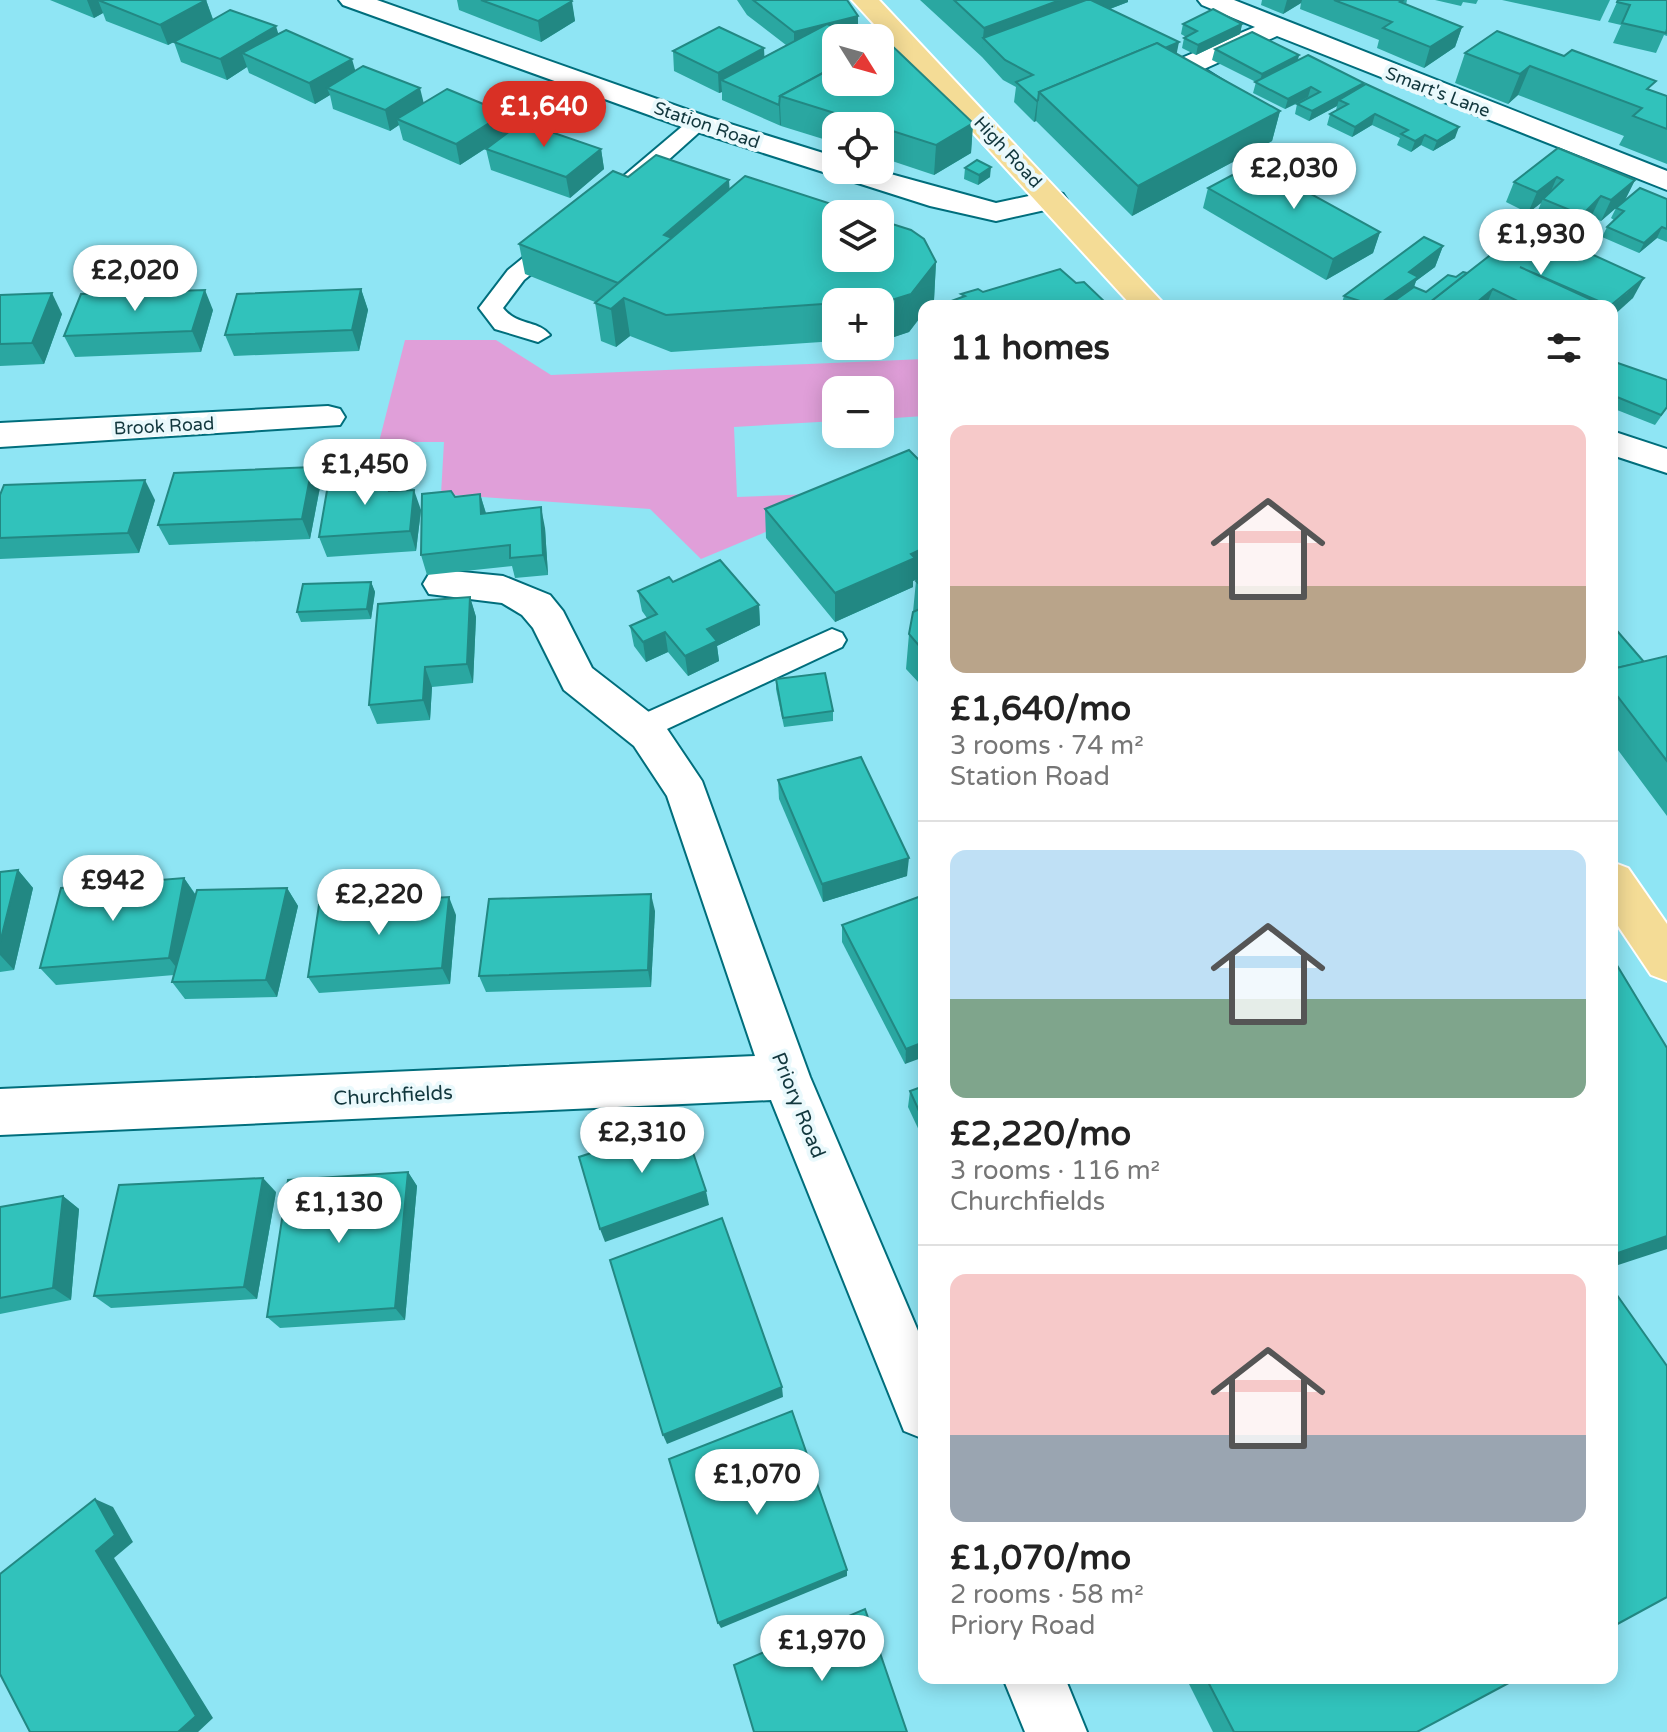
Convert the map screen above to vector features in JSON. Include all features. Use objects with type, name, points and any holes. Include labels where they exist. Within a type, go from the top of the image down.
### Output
[{"type":"main road","name":"High Road","points":[[865,0],[1144,300]]},
{"type":"main road","points":[[1618,890],[1667,961]]},
{"type":"street","name":"Station Road","points":[[352,0],[698,123],[822,163]]},
{"type":"street","name":"Smart's Lane","points":[[1211,0],[1667,181]]},
{"type":"street","points":[[1225,92],[1182,68],[1276,27]]},
{"type":"street","points":[[890,184],[941,200],[996,212],[1052,200]]},
{"type":"street","name":"Brook Road","points":[[0,435],[328,417]]},
{"type":"street","points":[[1618,445],[1667,461]]},
{"type":"street","name":"Priory Road","points":[[442,584],[498,588],[535,604],[550,623],[564,660],[580,682],[602,703],[641,728],[665,757],[687,793],[786,1077],[918,1396]]},
{"type":"street","name":"Churchfields","points":[[0,1112],[786,1077]]},
{"type":"street","points":[[1036,1684],[1056,1732]]},
{"type":"lane","points":[[615,195],[698,123]]},
{"type":"lane","points":[[538,335],[503,324],[491,308],[516,275],[578,225]]},
{"type":"lane","points":[[641,728],[832,640]]},
{"type":"shaded area","points":[[405,340],[496,340],[551,375],[918,359],[918,416],[894,418],[894,376],[822,376],[822,422],[734,427],[737,497],[862,492],[701,559],[650,509],[441,494],[444,442],[379,442]]},
{"type":"building","points":[[98,0],[206,0],[160,25]]},
{"type":"building","points":[[481,0],[571,0],[572,1],[538,21]]},
{"type":"building","points":[[753,0],[847,0],[858,16],[822,24],[794,32]]},
{"type":"building","points":[[954,0],[1060,0],[984,28]]},
{"type":"building","points":[[1086,0],[1179,42],[1165,48],[1157,43],[1039,92],[1037,101],[1016,82],[1033,75],[1005,60],[983,38]]},
{"type":"building","points":[[1334,0],[1404,0],[1400,2],[1462,27],[1430,47],[1383,28],[1392,22]]},
{"type":"building","points":[[1618,0],[1667,0],[1666,33],[1622,23],[1630,5]]},
{"type":"building","points":[[1213,9],[1242,24],[1198,45],[1184,38],[1197,31],[1183,24]]},
{"type":"building","points":[[230,10],[276,26],[220,59],[174,42]]},
{"type":"building","points":[[719,27],[764,48],[718,73],[673,51]]},
{"type":"building","points":[[822,27],[822,74],[780,96],[779,105],[721,80]]},
{"type":"building","points":[[286,30],[352,59],[309,83],[242,53]]},
{"type":"building","points":[[1497,31],[1564,56],[1572,50],[1656,81],[1647,89],[1667,96],[1667,129],[1633,116],[1642,108],[1530,66],[1520,74],[1465,53]]},
{"type":"building","points":[[1252,32],[1299,55],[1262,74],[1215,49]]},
{"type":"building","points":[[1157,43],[1280,111],[1138,186],[1039,92]]},
{"type":"building","points":[[894,48],[973,123],[936,145],[894,132],[894,112],[831,112],[780,96],[822,74],[822,96],[894,96]]},
{"type":"building","points":[[1308,55],[1364,83],[1312,111],[1297,104],[1320,92],[1311,87],[1288,99],[1255,82]]},
{"type":"building","points":[[363,66],[420,88],[385,110],[327,88]]},
{"type":"building","points":[[1366,84],[1459,127],[1437,141],[1425,135],[1415,141],[1401,134],[1408,130],[1375,114],[1355,127],[1330,114],[1348,104],[1339,100]]},
{"type":"building","points":[[447,89],[505,113],[456,144],[397,119]]},
{"type":"building","points":[[522,122],[601,149],[566,177],[486,149]]},
{"type":"building","points":[[1558,148],[1635,180],[1611,200],[1601,196],[1582,215],[1543,199],[1563,180],[1557,177],[1537,192],[1514,182]]},
{"type":"building","points":[[656,155],[729,180],[664,235],[672,238],[618,283],[519,244],[613,171],[628,177]]},
{"type":"building","points":[[977,160],[991,167],[979,175],[965,168]]},
{"type":"building","points":[[1255,163],[1380,232],[1333,259],[1208,188]]},
{"type":"building","points":[[745,176],[822,201],[822,272],[894,272],[894,225],[911,230],[924,239],[936,262],[911,294],[895,299],[894,288],[822,288],[822,304],[666,315],[624,298],[611,309],[595,303]]},
{"type":"building","points":[[1640,188],[1667,199],[1667,229],[1662,227],[1644,243],[1607,227],[1624,211],[1616,208]]},
{"type":"building","points":[[1516,235],[1543,247],[1556,238],[1644,278],[1617,300],[1596,300],[1520,267],[1592,300],[1516,300],[1493,289],[1480,300],[1433,300]]},
{"type":"building","points":[[1424,237],[1443,246],[1409,272],[1418,277],[1385,300],[1357,300],[1344,296]]},
{"type":"building","points":[[1060,269],[1076,283],[1084,282],[1103,300],[954,300],[965,296],[961,294],[978,289],[983,292]]},
{"type":"building","points":[[1467,273],[1433,300],[1396,300],[1414,287],[1426,292],[1448,275],[1456,277]]},
{"type":"building","points":[[361,289],[352,330],[225,335],[237,294]]},
{"type":"building","points":[[205,290],[192,331],[64,336],[81,294]]},
{"type":"building","points":[[52,293],[32,343],[0,344],[0,295]]},
{"type":"building","points":[[1618,363],[1667,380],[1667,407],[1661,415],[1618,397]]},
{"type":"building","points":[[909,450],[918,459],[918,551],[911,554],[915,558],[835,593],[765,509]]},
{"type":"building","points":[[312,467],[302,519],[158,525],[174,473]]},
{"type":"building","points":[[391,475],[389,491],[414,490],[410,531],[319,537],[329,479]]},
{"type":"building","points":[[145,480],[128,533],[0,538],[0,495],[4,485]]},
{"type":"building","points":[[451,491],[455,497],[480,494],[481,514],[541,507],[543,555],[510,558],[510,545],[421,555],[422,494]]},
{"type":"building","points":[[720,560],[759,605],[707,629],[717,641],[685,656],[665,632],[643,642],[630,626],[657,614],[638,591],[669,577],[673,582]]},
{"type":"building","points":[[371,582],[367,609],[297,612],[303,584]]},
{"type":"building","points":[[470,597],[467,664],[425,667],[423,700],[369,705],[378,604]]},
{"type":"building","points":[[918,610],[918,644],[909,634],[913,612]]},
{"type":"building","points":[[1618,632],[1644,662],[1618,668]]},
{"type":"building","points":[[1667,656],[1667,761],[1618,697],[1618,668]]},
{"type":"building","points":[[825,673],[833,711],[783,718],[776,679]]},
{"type":"building","points":[[861,757],[909,858],[822,884],[778,780]]},
{"type":"building","points":[[18,870],[0,943],[0,872]]},
{"type":"building","points":[[184,878],[169,958],[40,968],[61,888]]},
{"type":"building","points":[[287,888],[266,980],[172,982],[197,890]]},
{"type":"building","points":[[651,894],[648,970],[479,976],[489,899]]},
{"type":"building","points":[[449,897],[442,968],[308,977],[319,905]]},
{"type":"building","points":[[918,897],[918,1044],[906,1049],[842,925]]},
{"type":"building","points":[[1618,967],[1667,1048],[1667,1236],[1618,1253]]},
{"type":"building","points":[[918,1088],[918,1109],[910,1091]]},
{"type":"building","points":[[683,1123],[706,1191],[600,1229],[579,1157]]},
{"type":"building","points":[[408,1172],[395,1308],[267,1317],[288,1180]]},
{"type":"building","points":[[263,1178],[244,1287],[94,1296],[119,1185]]},
{"type":"building","points":[[63,1196],[53,1288],[0,1298],[0,1207]]},
{"type":"building","points":[[722,1218],[782,1387],[663,1435],[610,1260]]},
{"type":"building","points":[[1618,1297],[1667,1366],[1667,1597],[1618,1624]]},
{"type":"building","points":[[792,1411],[847,1570],[718,1623],[669,1459]]},
{"type":"building","points":[[95,1499],[115,1535],[96,1551],[196,1716],[178,1732],[30,1732],[0,1674],[0,1574]]},
{"type":"building","points":[[865,1609],[907,1732],[754,1732],[734,1665]]},
{"type":"building","points":[[1209,1684],[1507,1684],[1417,1732],[1234,1732]]}]
